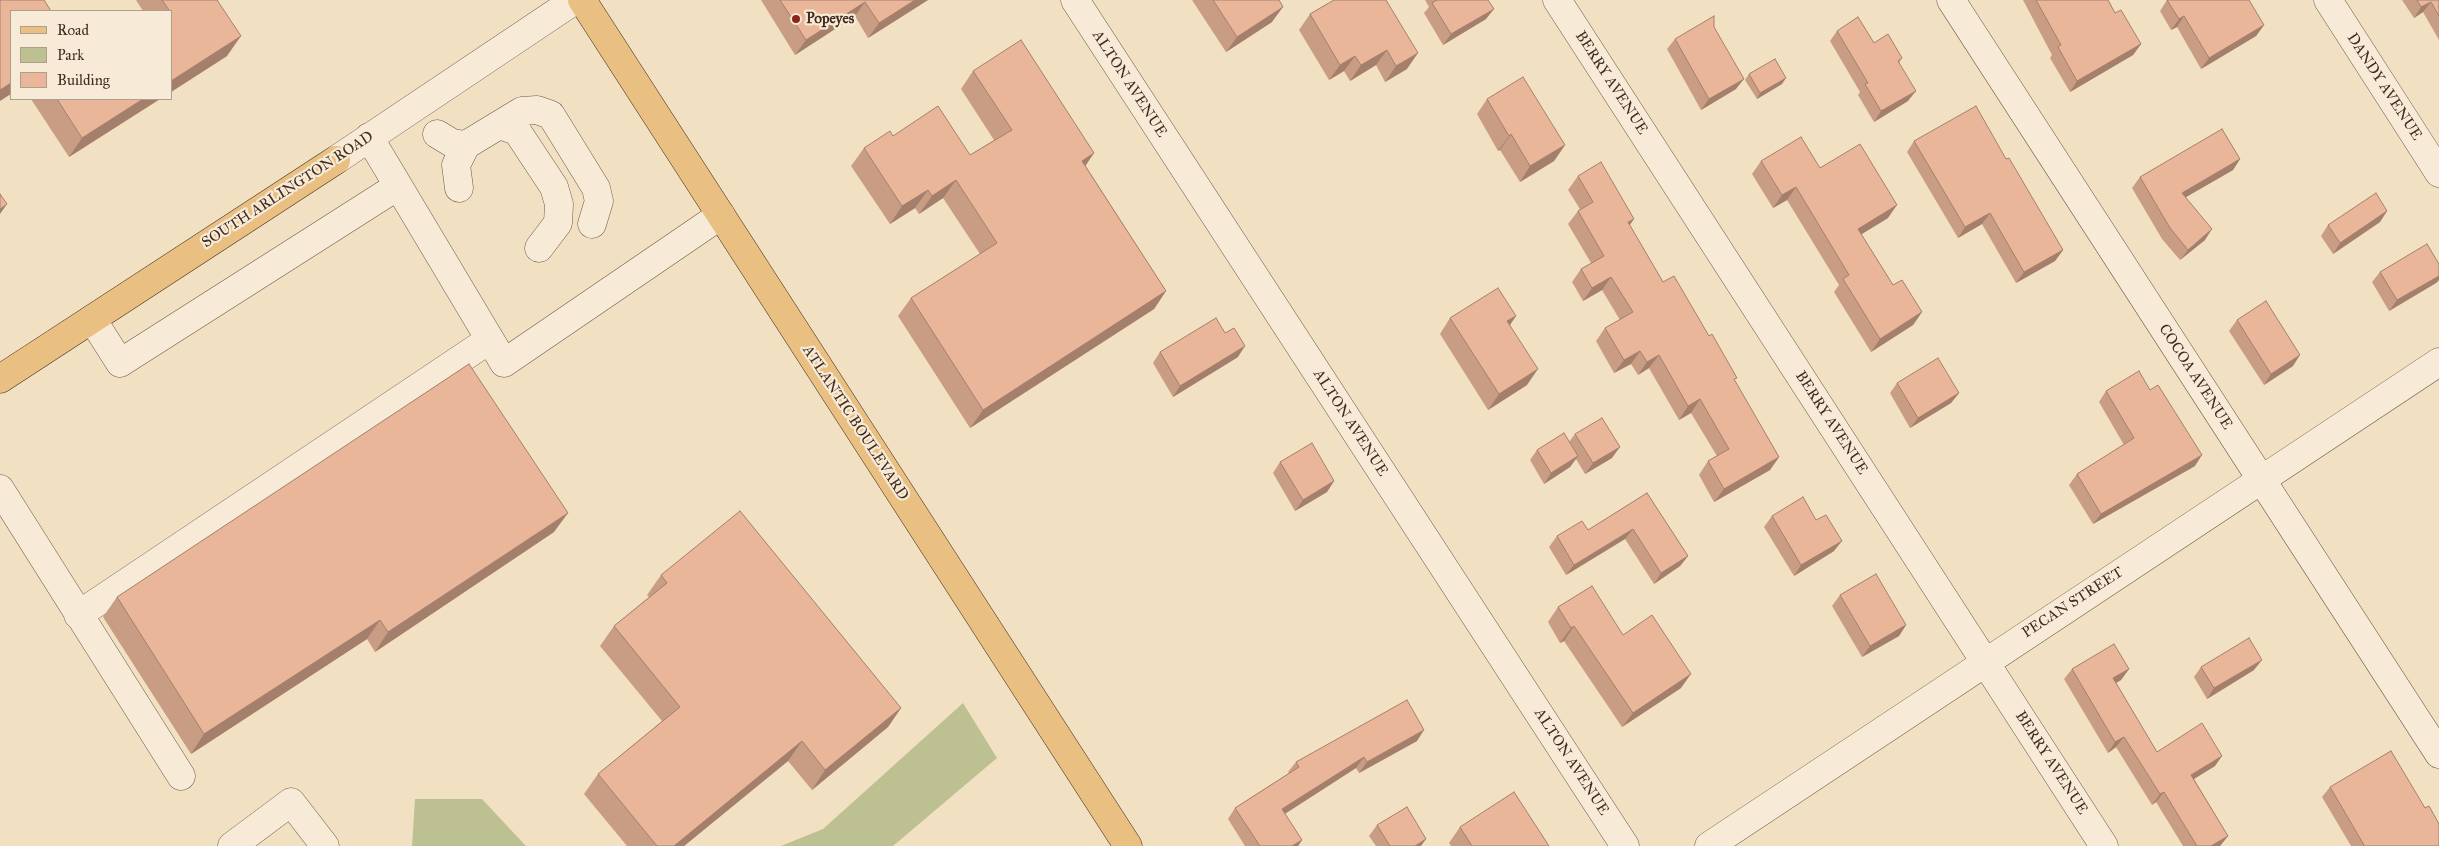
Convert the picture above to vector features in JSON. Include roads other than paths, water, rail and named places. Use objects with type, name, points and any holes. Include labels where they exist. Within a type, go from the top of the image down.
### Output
[{"type":"main road","name":"ATLANTIC BOULEVARD","points":[[582,0],[1128,846]]},
{"type":"main road","name":"SOUTH ARLINGTON ROAD","points":[[0,379],[336,160]]},
{"type":"street","name":"SOUTH ARLINGTON ROAD","points":[[336,160],[575,0]]},
{"type":"street","name":"ALTON AVENUE","points":[[1075,0],[1625,846]]},
{"type":"street","name":"BERRY AVENUE","points":[[1557,0],[2104,846]]},
{"type":"street","name":"COCOA AVENUE","points":[[1951,0],[2439,754]]},
{"type":"street","name":"DANDY AVENUE","points":[[2328,0],[2439,173]]},
{"type":"street","points":[[459,188],[456,165],[466,145],[522,111],[537,110],[551,115],[596,188],[599,201],[592,224]]},
{"type":"street","points":[[499,125],[517,131],[554,187],[559,204],[558,223],[538,248]]},
{"type":"street","points":[[437,134],[452,143],[466,145]]},
{"type":"street","points":[[369,137],[504,363],[721,216]]},
{"type":"street","points":[[92,318],[120,363],[398,186]]},
{"type":"street","points":[[78,614],[489,340]]},
{"type":"street","name":"PECAN STREET","points":[[1709,846],[1985,661],[2439,362]]},
{"type":"street","points":[[0,489],[181,776]]},
{"type":"street","points":[[232,846],[292,802],[325,846]]},
{"type":"place","name":"Popeyes","points":[[796,19]]}]
